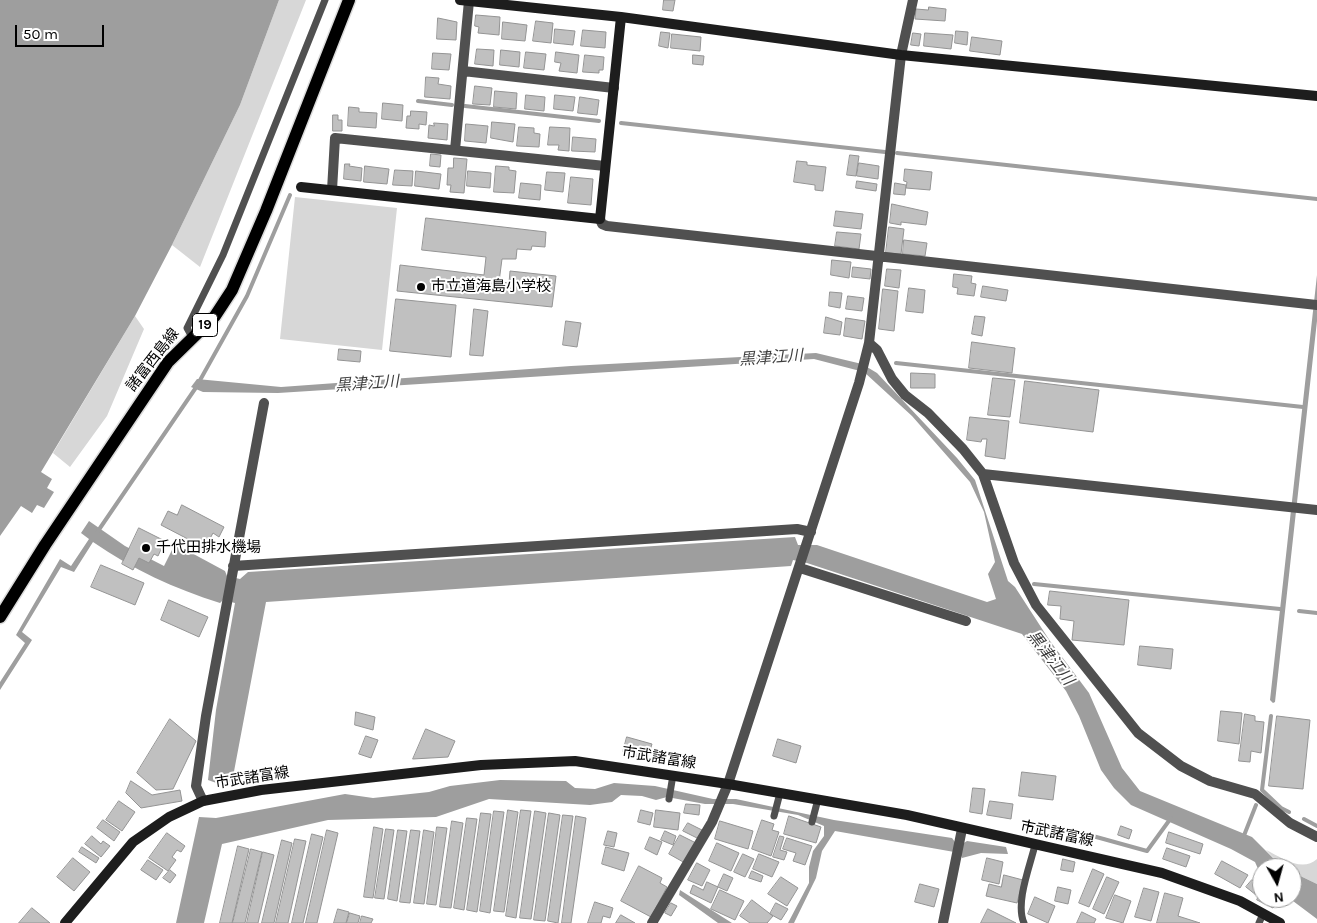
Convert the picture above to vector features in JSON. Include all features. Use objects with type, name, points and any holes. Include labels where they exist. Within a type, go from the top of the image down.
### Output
[{"type":"main road","name":"諸富西島線","points":[[0,617],[168,362],[215,316],[232,290],[266,211],[349,0]]},
{"type":"street","points":[[456,150],[463,71],[464,0],[622,17],[901,55],[1317,96]]},
{"type":"street","points":[[652,923],[675,888],[718,808],[728,784],[800,568],[865,360],[869,343],[880,257],[901,55],[913,0]]},
{"type":"street","points":[[622,17],[600,219],[602,224],[880,257],[1314,304]]},
{"type":"street","points":[[463,71],[614,88]]},
{"type":"street","points":[[332,190],[335,138],[606,166]]},
{"type":"street","points":[[301,187],[600,219]]},
{"type":"street","points":[[869,343],[877,350],[892,379],[905,395],[928,413],[958,443],[983,474],[1014,563],[1036,604],[1138,733],[1181,766],[1210,781],[1255,794],[1290,823],[1317,837]]},
{"type":"street","points":[[203,801],[196,786],[206,716],[264,403]]},
{"type":"street","points":[[983,474],[1317,510]]},
{"type":"street","points":[[232,570],[797,528],[810,536]]},
{"type":"street","points":[[800,568],[966,621]]},
{"type":"street","name":"市武諸富線","points":[[66,923],[133,842],[169,818],[203,801],[261,790],[482,765],[575,761],[672,781],[728,784],[907,815],[1162,873],[1240,901],[1261,918],[1280,923]]},
{"type":"street","points":[[943,923],[962,829]]},
{"type":"lane","points":[[192,337],[187,328],[223,255],[325,0]]},
{"type":"lane","points":[[669,800],[672,781]]},
{"type":"lane","points":[[774,816],[780,793]]},
{"type":"lane","points":[[812,822],[818,799]]},
{"type":"lane","points":[[1024,923],[1020,915],[1021,902],[1036,845]]},
{"type":"shaded area","points":[[279,0],[306,0],[200,267],[172,245],[240,105]]},
{"type":"shaded area","points":[[295,197],[397,208],[382,350],[280,339]]},
{"type":"shaded area","points":[[135,316],[144,329],[107,416],[70,467],[53,453]]},
{"type":"shaded area","points":[[1266,850],[1281,858],[1274,858]]},
{"type":"shaded area","points":[[1317,859],[1317,884],[1302,877],[1302,864],[1311,863]]},
{"type":"water","points":[[0,0],[279,0],[240,105],[172,245],[135,316],[41,472],[52,479],[47,488],[54,492],[44,508],[37,505],[32,513],[21,506],[0,536]]},
{"type":"water","points":[[1317,275],[1317,321],[1275,702],[1273,703],[1270,700]]},
{"type":"water","points":[[816,353],[862,364],[877,373],[957,458],[975,480],[1008,581],[1015,587],[1050,641],[1089,693],[1122,768],[1140,791],[1252,837],[1273,858],[1252,858],[1252,860],[1231,849],[1131,805],[1114,788],[1101,770],[1079,716],[1066,691],[1022,634],[793,560],[791,566],[266,602],[232,782],[222,785],[208,780],[216,710],[235,603],[223,600],[220,603],[170,585],[123,561],[93,542],[74,572],[61,567],[22,632],[32,640],[0,690],[0,682],[25,643],[16,635],[60,559],[71,566],[89,539],[81,533],[89,521],[125,546],[164,566],[175,544],[225,571],[227,576],[240,579],[248,572],[795,537],[798,545],[817,545],[987,602],[996,599],[988,574],[995,562],[984,512],[970,482],[912,416],[864,372],[814,359],[278,393],[203,392],[191,387],[197,379],[281,387],[571,366]]},
{"type":"water","points":[[500,780],[566,781],[575,788],[595,789],[614,783],[655,786],[713,799],[736,799],[834,820],[952,838],[955,842],[962,844],[967,841],[1006,847],[1008,854],[981,853],[962,858],[960,853],[835,831],[822,851],[816,878],[794,923],[788,923],[809,883],[809,867],[813,851],[824,836],[824,826],[798,815],[733,804],[705,804],[667,797],[656,800],[642,796],[621,795],[612,802],[590,805],[489,799],[436,817],[328,820],[222,844],[204,923],[176,923],[199,817],[216,818],[345,794],[373,798],[429,792],[450,786]]},
{"type":"water","points":[[1302,877],[1317,884],[1317,919],[1302,908]]},
{"type":"water","points":[[680,890],[732,923],[718,923],[679,895]]},
{"type":"building","points":[[664,0],[675,0],[673,11],[663,10]]},
{"type":"building","points":[[929,7],[946,9],[945,21],[915,19],[916,9],[928,10]]},
{"type":"building","points":[[476,15],[500,17],[499,35],[478,33],[479,27],[475,26]]},
{"type":"building","points":[[438,18],[457,22],[456,40],[437,39]]},
{"type":"building","points":[[536,21],[553,23],[551,43],[533,41]]},
{"type":"building","points":[[503,22],[527,25],[525,41],[502,39]]},
{"type":"building","points":[[555,29],[575,31],[573,45],[554,43]]},
{"type":"building","points":[[583,30],[606,32],[605,48],[581,46]]},
{"type":"building","points":[[956,31],[968,32],[967,45],[955,43]]},
{"type":"building","points":[[661,32],[670,33],[668,48],[659,46]]},
{"type":"building","points":[[913,33],[921,34],[919,46],[911,45]]},
{"type":"building","points":[[925,33],[953,35],[951,49],[924,46]]},
{"type":"building","points":[[672,34],[701,37],[700,51],[671,48]]},
{"type":"building","points":[[972,37],[1002,41],[1000,55],[970,51]]},
{"type":"building","points":[[477,49],[494,50],[493,66],[475,64]]},
{"type":"building","points":[[501,50],[520,52],[519,67],[500,65]]},
{"type":"building","points":[[526,52],[546,54],[544,70],[524,68]]},
{"type":"building","points":[[556,52],[579,55],[577,73],[559,71],[561,63],[555,62]]},
{"type":"building","points":[[433,53],[451,54],[449,70],[432,69]]},
{"type":"building","points":[[585,55],[604,57],[603,70],[599,70],[599,73],[583,72]]},
{"type":"building","points":[[693,55],[704,56],[703,65],[693,64]]},
{"type":"building","points":[[426,77],[439,78],[438,84],[451,86],[450,99],[425,97]]},
{"type":"building","points":[[475,86],[492,88],[490,105],[473,104]]},
{"type":"building","points":[[495,91],[517,93],[516,109],[494,107]]},
{"type":"building","points":[[526,95],[545,97],[544,111],[525,109]]},
{"type":"building","points":[[555,95],[575,97],[573,111],[554,109]]},
{"type":"building","points":[[580,97],[599,100],[597,115],[578,113]]},
{"type":"building","points":[[383,103],[403,105],[402,121],[382,119]]},
{"type":"building","points":[[349,107],[359,108],[359,112],[377,113],[376,128],[348,126]]},
{"type":"building","points":[[411,111],[427,112],[426,125],[419,124],[419,129],[406,128],[407,116],[410,116]]},
{"type":"building","points":[[333,115],[338,115],[338,120],[342,120],[342,131],[333,131]]},
{"type":"building","points":[[492,122],[515,124],[513,142],[491,138]]},
{"type":"building","points":[[434,123],[448,124],[447,140],[428,138],[429,125],[434,126]]},
{"type":"building","points":[[466,124],[488,126],[486,143],[465,141]]},
{"type":"building","points":[[519,127],[534,128],[534,133],[540,134],[539,147],[517,146]]},
{"type":"building","points":[[550,127],[570,128],[569,151],[558,150],[559,145],[548,145]]},
{"type":"building","points":[[573,137],[596,139],[595,152],[572,151]]},
{"type":"building","points":[[431,154],[441,155],[440,167],[430,166]]},
{"type":"building","points":[[850,155],[859,156],[856,176],[847,175]]},
{"type":"building","points":[[454,158],[467,159],[464,193],[450,192],[451,185],[447,185],[448,168],[453,168]]},
{"type":"building","points":[[797,161],[807,162],[807,165],[826,167],[823,191],[815,190],[815,185],[794,182]]},
{"type":"building","points":[[859,163],[879,166],[878,179],[857,176]]},
{"type":"building","points":[[345,164],[362,168],[361,181],[344,179]]},
{"type":"building","points":[[365,166],[389,169],[387,184],[364,182]]},
{"type":"building","points":[[496,166],[509,167],[509,170],[516,171],[514,193],[494,192]]},
{"type":"building","points":[[905,169],[932,172],[930,190],[906,188],[907,182],[904,181]]},
{"type":"building","points":[[395,170],[413,171],[412,186],[393,185]]},
{"type":"building","points":[[416,171],[441,174],[439,189],[415,186]]},
{"type":"building","points":[[468,171],[491,173],[490,188],[467,186]]},
{"type":"building","points":[[547,172],[565,173],[563,192],[545,190]]},
{"type":"building","points":[[571,177],[593,179],[591,205],[568,203]]},
{"type":"building","points":[[857,181],[877,184],[876,191],[856,188]]},
{"type":"building","points":[[521,183],[541,185],[540,200],[519,198]]},
{"type":"building","points":[[895,183],[906,185],[905,195],[894,194]]},
{"type":"building","points":[[892,204],[928,212],[926,225],[901,222],[901,225],[890,223]]},
{"type":"building","points":[[836,211],[863,214],[861,229],[834,226]]},
{"type":"building","points":[[426,218],[546,232],[545,247],[532,246],[531,250],[517,249],[516,259],[502,259],[499,282],[509,283],[510,271],[556,276],[552,307],[397,291],[400,265],[484,275],[486,257],[422,250]]},
{"type":"building","points":[[889,227],[904,229],[901,254],[886,253]]},
{"type":"building","points":[[837,232],[861,234],[859,249],[835,246]]},
{"type":"building","points":[[904,240],[927,243],[925,256],[903,254]]},
{"type":"building","points":[[832,260],[851,262],[849,278],[831,275]]},
{"type":"building","points":[[853,267],[871,269],[870,279],[852,277]]},
{"type":"building","points":[[887,269],[901,270],[899,288],[885,286]]},
{"type":"building","points":[[954,274],[972,276],[971,283],[976,284],[974,296],[957,294],[958,288],[953,287]]},
{"type":"building","points":[[983,286],[1008,290],[1006,301],[981,297]]},
{"type":"building","points":[[909,288],[925,290],[923,313],[906,311]]},
{"type":"building","points":[[883,289],[898,291],[894,331],[879,329]]},
{"type":"building","points":[[830,292],[842,293],[840,308],[829,306]]},
{"type":"building","points":[[848,296],[864,298],[862,311],[846,309]]},
{"type":"building","points":[[396,299],[456,305],[451,357],[390,351]]},
{"type":"building","points":[[474,309],[488,311],[483,356],[470,355]]},
{"type":"building","points":[[975,316],[985,317],[982,336],[972,334]]},
{"type":"building","points":[[826,317],[842,322],[840,335],[824,333]]},
{"type":"building","points":[[846,318],[865,321],[862,339],[844,336]]},
{"type":"building","points":[[566,321],[581,323],[577,347],[563,345]]},
{"type":"building","points":[[972,342],[1015,348],[1012,373],[969,368]]},
{"type":"building","points":[[339,349],[361,351],[360,362],[338,360]]},
{"type":"building","points":[[911,373],[935,374],[935,388],[911,388]]},
{"type":"building","points":[[993,378],[1015,380],[1010,417],[988,415]]},
{"type":"building","points":[[1025,381],[1099,390],[1093,432],[1020,423]]},
{"type":"building","points":[[970,417],[1009,421],[1005,459],[985,456],[987,439],[982,439],[981,442],[967,440]]},
{"type":"building","points":[[182,505],[224,527],[219,537],[213,533],[205,548],[161,525],[168,511],[177,515]]},
{"type":"building","name":"千代田排水機場","points":[[139,528],[165,541],[158,556],[154,554],[149,563],[139,558],[133,570],[122,564]]},
{"type":"building","points":[[101,565],[144,583],[135,605],[91,587]]},
{"type":"building","points":[[1050,591],[1129,600],[1124,645],[1072,640],[1074,621],[1060,619],[1061,606],[1048,605]]},
{"type":"building","points":[[169,600],[208,617],[199,637],[161,620]]},
{"type":"building","points":[[1140,646],[1173,649],[1171,669],[1138,665]]},
{"type":"building","points":[[1221,711],[1242,713],[1239,744],[1218,741]]},
{"type":"building","points":[[356,712],[375,717],[373,730],[355,725]]},
{"type":"building","points":[[1245,714],[1255,716],[1255,721],[1264,722],[1261,753],[1251,751],[1250,762],[1239,761]]},
{"type":"building","points":[[1277,716],[1310,720],[1303,789],[1269,786]]},
{"type":"building","points":[[170,719],[196,741],[173,789],[156,790],[137,773]]},
{"type":"building","points":[[426,729],[455,741],[448,757],[413,759]]},
{"type":"building","points":[[366,736],[378,740],[371,758],[359,754]]},
{"type":"building","points":[[627,737],[652,744],[647,760],[623,752]]},
{"type":"building","points":[[778,739],[801,746],[796,763],[773,756]]},
{"type":"building","points":[[1022,772],[1056,776],[1053,800],[1019,796]]},
{"type":"building","points":[[131,781],[152,795],[180,790],[182,801],[141,808],[126,793]]},
{"type":"building","points":[[973,788],[985,789],[982,814],[970,812]]},
{"type":"building","points":[[119,801],[135,812],[122,831],[106,820]]},
{"type":"building","points":[[990,801],[1013,804],[1011,819],[987,815]]},
{"type":"building","points":[[686,804],[700,805],[699,815],[684,813]]},
{"type":"building","points":[[508,810],[518,812],[504,912],[494,911]]},
{"type":"building","points":[[521,810],[531,811],[516,918],[506,916]]},
{"type":"building","points":[[641,810],[653,813],[650,825],[638,822]]},
{"type":"building","points":[[656,810],[680,813],[678,830],[654,827]]},
{"type":"building","points":[[494,811],[504,812],[490,913],[480,911]]},
{"type":"building","points":[[535,811],[546,813],[531,919],[520,918]]},
{"type":"building","points":[[481,813],[491,814],[477,912],[467,910]]},
{"type":"building","points":[[549,813],[560,815],[545,921],[534,920]]},
{"type":"building","points":[[563,815],[573,816],[558,923],[548,921]]},
{"type":"building","points":[[576,816],[586,818],[571,923],[562,923]]},
{"type":"building","points":[[789,816],[821,827],[816,843],[784,834]]},
{"type":"building","points":[[467,818],[477,819],[464,910],[454,908]]},
{"type":"building","points":[[103,820],[120,832],[114,841],[97,828]]},
{"type":"building","points":[[762,820],[774,824],[772,830],[779,832],[771,856],[752,849]]},
{"type":"building","points":[[452,821],[463,823],[451,908],[440,907]]},
{"type":"building","points":[[720,821],[753,831],[748,849],[715,839]]},
{"type":"building","points":[[688,823],[702,830],[697,838],[683,831]]},
{"type":"building","points":[[1121,826],[1132,830],[1129,839],[1118,835]]},
{"type":"building","points":[[374,827],[383,829],[373,898],[364,897]]},
{"type":"building","points":[[437,827],[447,828],[436,905],[427,904]]},
{"type":"building","points":[[386,829],[394,830],[384,899],[375,898]]},
{"type":"building","points":[[327,830],[338,833],[317,923],[306,923]]},
{"type":"building","points":[[398,830],[407,831],[397,901],[388,899]]},
{"type":"building","points":[[411,830],[420,831],[410,903],[400,902]]},
{"type":"building","points":[[424,830],[434,832],[424,904],[414,903]]},
{"type":"building","points":[[608,831],[617,833],[614,847],[604,845]]},
{"type":"building","points":[[665,831],[676,836],[673,845],[661,840]]},
{"type":"building","points":[[1169,832],[1203,844],[1200,854],[1166,843]]},
{"type":"building","points":[[167,833],[185,846],[181,852],[177,850],[172,857],[176,860],[168,871],[149,858]]},
{"type":"building","points":[[312,834],[323,837],[303,923],[292,923]]},
{"type":"building","points":[[680,835],[696,843],[685,863],[669,854]]},
{"type":"building","points":[[92,836],[101,844],[103,841],[110,846],[101,857],[85,844]]},
{"type":"building","points":[[780,836],[784,837],[780,850],[787,852],[784,860],[773,857]]},
{"type":"building","points":[[650,837],[662,842],[657,855],[645,849]]},
{"type":"building","points":[[787,838],[812,846],[805,865],[793,861],[796,853],[783,849]]},
{"type":"building","points":[[295,839],[306,841],[288,923],[276,923]]},
{"type":"building","points":[[282,840],[292,843],[274,923],[262,923]]},
{"type":"building","points":[[717,843],[739,853],[731,871],[709,861]]},
{"type":"building","points":[[238,846],[249,849],[232,923],[220,923]]},
{"type":"building","points":[[82,847],[99,858],[96,863],[79,852]]},
{"type":"building","points":[[606,847],[629,853],[624,871],[602,864]]},
{"type":"building","points":[[1167,848],[1190,856],[1186,867],[1163,859]]},
{"type":"building","points":[[251,849],[262,852],[245,923],[233,923]]},
{"type":"building","points":[[263,852],[274,855],[258,923],[247,923]]},
{"type":"building","points":[[743,854],[754,859],[745,877],[734,872]]},
{"type":"building","points":[[759,854],[779,862],[772,877],[753,869]]},
{"type":"building","points":[[73,858],[90,872],[74,891],[57,877]]},
{"type":"building","points":[[987,858],[1003,862],[999,884],[982,880]]},
{"type":"building","points":[[1063,859],[1075,862],[1073,872],[1061,870]]},
{"type":"building","points":[[148,860],[163,870],[156,880],[141,870]]},
{"type":"building","points":[[1222,861],[1248,875],[1240,888],[1215,874]]},
{"type":"building","points":[[697,863],[710,870],[702,886],[688,880]]},
{"type":"building","points":[[639,866],[662,878],[660,883],[667,887],[651,917],[621,901]]},
{"type":"building","points":[[1093,869],[1104,874],[1089,907],[1079,903]]},
{"type":"building","points":[[170,870],[176,875],[170,883],[163,878]]},
{"type":"building","points":[[752,871],[763,876],[761,882],[749,878]]},
{"type":"building","points":[[724,874],[733,878],[727,891],[718,887]]},
{"type":"building","points":[[1004,875],[1023,880],[1017,903],[986,896],[989,884],[1001,887]]},
{"type":"building","points":[[781,877],[798,888],[787,906],[768,894]]},
{"type":"building","points":[[1107,877],[1119,882],[1104,914],[1093,909]]},
{"type":"building","points":[[1252,880],[1252,892],[1246,887]]},
{"type":"building","points":[[707,882],[718,887],[711,903],[690,893],[693,885],[703,890]]},
{"type":"building","points":[[920,884],[939,889],[934,907],[915,902]]},
{"type":"building","points":[[1058,887],[1071,890],[1068,904],[1055,901]]},
{"type":"building","points":[[1144,888],[1159,892],[1151,921],[1135,917]]},
{"type":"building","points":[[720,890],[744,901],[735,920],[711,909]]},
{"type":"building","points":[[1165,893],[1183,898],[1178,916],[1200,923],[1157,923]]},
{"type":"building","points":[[1115,895],[1131,901],[1123,923],[1106,918]]},
{"type":"building","points":[[1035,897],[1055,906],[1048,923],[1028,914]]},
{"type":"building","points":[[752,900],[773,916],[767,923],[750,923],[740,916]]},
{"type":"building","points":[[595,902],[613,908],[610,918],[603,916],[601,923],[588,923]]},
{"type":"building","points":[[671,903],[677,906],[671,916],[665,913]]},
{"type":"building","points":[[776,903],[788,909],[781,920],[770,914]]},
{"type":"building","points":[[32,908],[50,923],[19,923]]},
{"type":"building","points":[[338,909],[349,912],[346,923],[334,923]]},
{"type":"building","points":[[988,909],[1016,923],[981,923]]},
{"type":"building","points":[[1082,912],[1096,919],[1094,923],[1077,923]]},
{"type":"building","points":[[350,913],[360,916],[358,923],[347,923]]},
{"type":"building","points":[[621,915],[635,923],[616,923]]},
{"type":"building","points":[[362,916],[373,919],[371,923],[360,923]]},
{"type":"waterway","points":[[418,101],[452,105]]},
{"type":"waterway","points":[[465,106],[599,121]]},
{"type":"waterway","points":[[621,123],[885,152]]},
{"type":"waterway","points":[[897,153],[1317,199]]},
{"type":"waterway","points":[[199,382],[247,296],[290,195]]},
{"type":"waterway","points":[[896,363],[1303,407]]},
{"type":"waterway","name":"黒津江川","points":[[98,531],[197,386]]},
{"type":"waterway","points":[[1034,584],[1280,609]]},
{"type":"waterway","points":[[1299,611],[1317,613]]},
{"type":"waterway","points":[[1271,716],[1262,790],[1281,808],[1289,812]]},
{"type":"waterway","points":[[1243,838],[1256,805]]},
{"type":"waterway","points":[[1071,830],[1147,851],[1171,818]]},
{"type":"waterway","points":[[1304,819],[1317,826]]},
{"type":"place","name":"市立道海島小学校","points":[[421,287]]},
{"type":"place","name":"千代田排水機場","points":[[146,548]]}]
